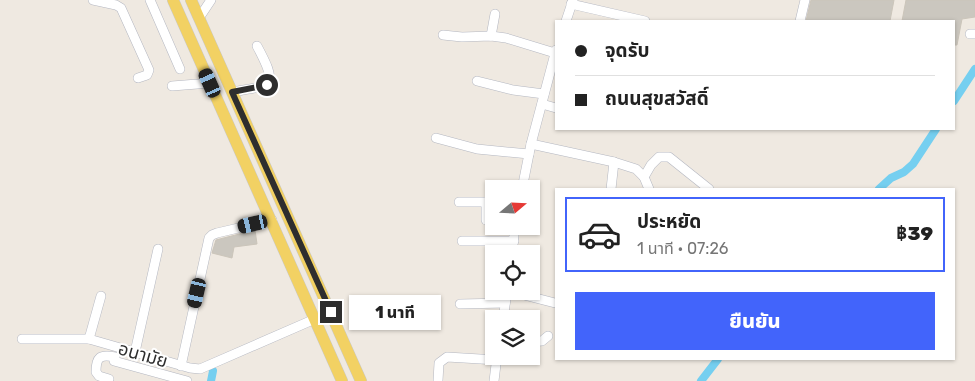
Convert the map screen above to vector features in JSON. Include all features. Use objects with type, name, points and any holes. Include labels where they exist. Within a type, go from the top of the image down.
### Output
[{"type":"main road","points":[[173,0],[342,381]]},
{"type":"main road","points":[[191,0],[361,381]]},
{"type":"street","points":[[93,0],[116,4],[121,8],[149,70],[147,75],[138,78]]},
{"type":"street","points":[[150,0],[180,69]]},
{"type":"street","points":[[199,18],[211,0]]},
{"type":"street","points":[[800,20],[805,0]]},
{"type":"street","points":[[566,20],[572,2],[641,20]]},
{"type":"street","points":[[491,36],[494,14]]},
{"type":"street","points":[[443,35],[506,38],[555,52]]},
{"type":"street","points":[[232,92],[261,87],[270,82],[270,71],[258,46]]},
{"type":"street","points":[[524,180],[531,144],[555,56]]},
{"type":"street","points":[[477,81],[513,90],[544,94]]},
{"type":"street","points":[[172,86],[210,83]]},
{"type":"street","points":[[542,104],[555,108]]},
{"type":"street","points":[[436,138],[477,148],[529,154]]},
{"type":"street","points":[[531,144],[614,162],[636,169],[644,177],[649,188]]},
{"type":"street","points":[[644,177],[651,165],[659,157],[669,157],[707,188]]},
{"type":"street","points":[[611,188],[614,162]]},
{"type":"street","points":[[459,202],[485,202]]},
{"type":"street","points":[[115,355],[109,380],[99,376],[96,372],[96,364],[99,358],[106,355],[115,355],[187,381],[186,367],[209,238],[217,233],[272,220]]},
{"type":"street","points":[[513,245],[514,235]]},
{"type":"street","points":[[462,241],[514,241]]},
{"type":"street","points":[[135,352],[158,249]]},
{"type":"street","points":[[89,339],[101,296]]},
{"type":"street","points":[[540,299],[555,303]]},
{"type":"street","points":[[504,310],[506,300]]},
{"type":"street","points":[[460,304],[505,304]]},
{"type":"street","name":"อนามัย","points":[[22,339],[89,339],[115,355],[135,352],[186,367],[206,367],[331,312]]},
{"type":"street","points":[[540,341],[548,336]]},
{"type":"street","points":[[438,381],[439,363],[447,357],[485,358]]},
{"type":"street","points":[[494,381],[496,365]]},
{"type":"building","points":[[811,0],[894,0],[890,20],[806,20]]},
{"type":"building","points":[[906,0],[975,0],[975,17],[962,19],[957,45],[955,45],[955,20],[902,20]]},
{"type":"building","points":[[255,230],[257,244],[234,247],[232,258],[212,253],[216,240]]},
{"type":"waterway","points":[[955,99],[975,69]]},
{"type":"waterway","points":[[880,188],[891,178],[904,172],[913,164],[935,130]]},
{"type":"waterway","points":[[701,381],[717,360]]},
{"type":"waterway","points":[[211,381],[213,371]]},
{"type":"route","points":[[267,85],[232,92],[331,312]]}]
